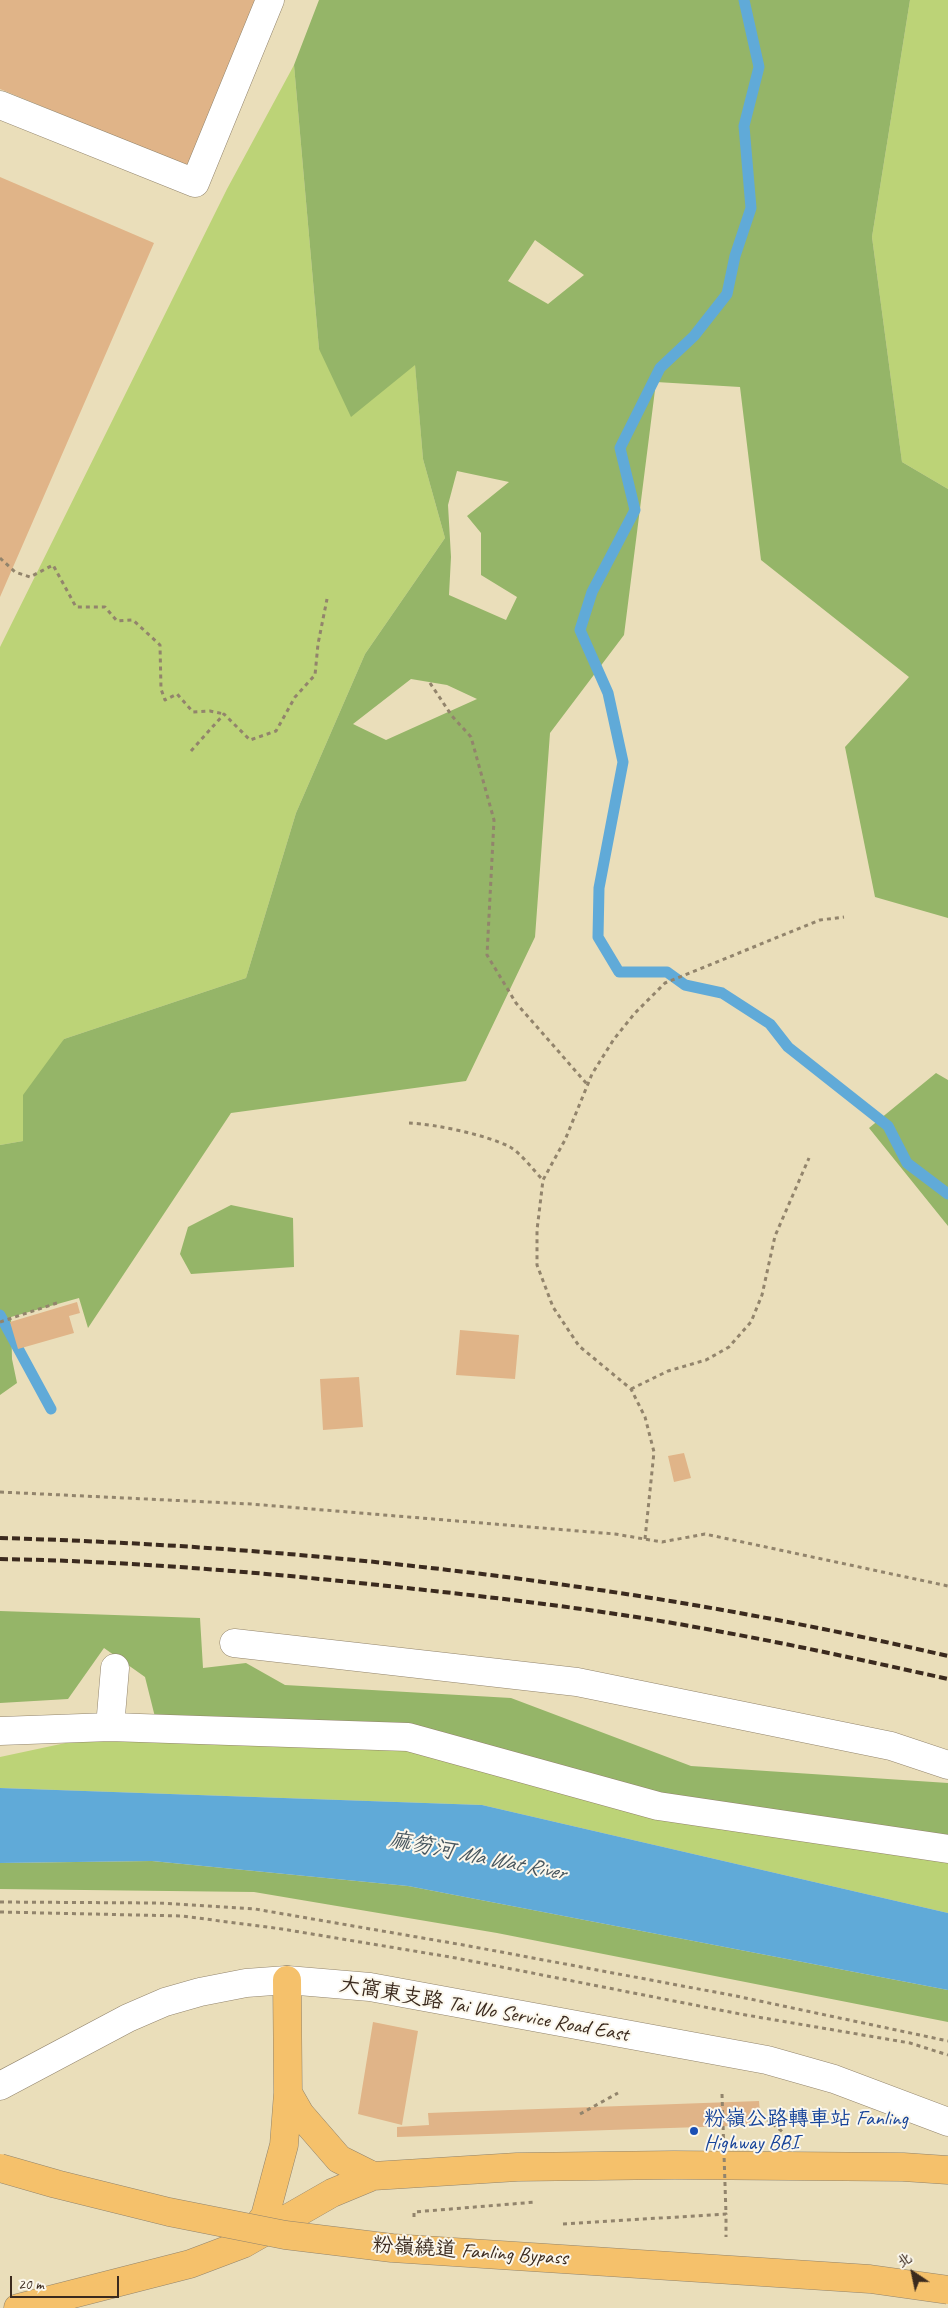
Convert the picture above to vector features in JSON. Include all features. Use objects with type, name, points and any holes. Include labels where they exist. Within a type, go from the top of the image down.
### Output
[{"type":"highway","points":[[243,2244],[265,2216],[275,2187],[284,2145],[288,2093],[287,1980]]},
{"type":"highway","points":[[288,2093],[306,2122],[339,2159],[373,2176]]},
{"type":"highway","points":[[18,2308],[190,2264],[243,2244],[332,2193],[373,2176],[517,2167],[674,2164],[902,2167],[948,2170]]},
{"type":"highway","name":"粉嶺繞道 Fanling Bypass","points":[[0,2168],[169,2212],[285,2235],[392,2248],[870,2279],[948,2290]]},
{"type":"street","points":[[0,105],[195,184],[270,0]]},
{"type":"street","points":[[234,1642],[577,1682],[891,1746],[948,1764]]},
{"type":"street","points":[[110,1727],[115,1668]]},
{"type":"street","points":[[9,1734],[110,1727],[408,1737],[658,1806],[948,1849]]},
{"type":"street","name":"大窩東支路 Tai Wo Service Road East","points":[[0,2086],[128,2018],[165,2002],[200,1992],[246,1983],[287,1980],[370,1987],[767,2060],[834,2079],[948,2122]]},
{"type":"path","points":[[0,558],[15,572],[30,577],[53,566],[76,607],[105,607],[117,621],[133,620],[160,645],[161,689],[165,700],[177,694],[193,712],[210,711],[224,714],[250,740],[276,731],[295,697],[315,675],[318,644],[327,598]]},
{"type":"path","points":[[430,683],[452,716],[471,737],[494,820],[486,955],[516,1003],[588,1084]]},
{"type":"path","points":[[191,751],[224,714]]},
{"type":"path","points":[[645,1538],[654,1452],[645,1417],[631,1389],[580,1346],[553,1307],[537,1264],[537,1230],[543,1180],[565,1140],[588,1084],[614,1039],[635,1013],[665,983],[820,920],[844,917]]},
{"type":"path","points":[[408,1124],[434,1126],[489,1139],[512,1148],[543,1180]]},
{"type":"path","points":[[631,1389],[668,1371],[706,1360],[729,1347],[751,1322],[762,1295],[775,1236],[809,1158]]},
{"type":"path","points":[[0,1322],[57,1303]]},
{"type":"path","points":[[0,1492],[251,1504],[615,1534],[662,1542],[705,1534],[948,1586]]},
{"type":"path","points":[[0,1902],[158,1903],[255,1909],[468,1946],[726,1995],[948,2041]]},
{"type":"path","points":[[0,1912],[182,1916],[282,1929],[456,1958],[740,2014],[910,2043],[948,2055]]},
{"type":"path","points":[[580,2114],[618,2093]]},
{"type":"path","points":[[722,2094],[726,2242]]},
{"type":"path","points":[[760,2114],[783,2131],[786,2137]]},
{"type":"path","points":[[414,2219],[414,2212],[540,2202]]},
{"type":"path","points":[[560,2224],[726,2214]]},
{"type":"green space","points":[[319,0],[910,0],[872,237],[902,462],[948,489],[948,918],[875,897],[845,747],[909,677],[761,560],[740,387],[656,382],[624,635],[550,733],[535,937],[466,1081],[231,1113],[88,1328],[79,1298],[11,1317],[12,1359],[17,1383],[0,1395],[0,1145],[23,1141],[23,1095],[64,1039],[246,978],[296,813],[365,654],[445,538],[423,459],[415,365],[351,417],[319,349],[294,65]],"holes":[[[535,240],[584,275],[548,304],[508,281]],[[457,471],[509,482],[467,516],[481,533],[481,575],[517,597],[506,620],[449,595],[451,557],[448,505]],[[411,679],[447,685],[477,699],[386,740],[353,724]]]},
{"type":"green space","points":[[910,0],[948,0],[948,489],[902,462],[872,237]]},
{"type":"green space","points":[[294,65],[319,349],[415,364],[423,459],[445,538],[365,654],[296,813],[246,978],[64,1039],[23,1141],[0,1145],[0,647],[227,189]]},
{"type":"green space","points":[[936,1073],[948,1080],[948,1226],[869,1128]]},
{"type":"green space","points":[[231,1205],[293,1218],[294,1267],[191,1274],[180,1254],[188,1227]]},
{"type":"green space","points":[[0,1611],[200,1618],[203,1668],[246,1663],[285,1685],[511,1698],[691,1766],[948,1783],[948,1861],[406,1750],[158,1729],[145,1677],[104,1648],[68,1699],[0,1703]]},
{"type":"green space","points":[[117,1732],[406,1750],[948,1861],[948,1913],[482,1805],[0,1788],[0,1757]]},
{"type":"green space","points":[[152,1861],[408,1886],[948,1990],[948,2022],[497,1933],[254,1892],[0,1889],[0,1863]]},
{"type":"water","name":"麻笏河 Ma Wat River","points":[[0,1788],[482,1805],[948,1913],[948,1990],[408,1886],[152,1861],[0,1863]]},
{"type":"building","points":[[0,0],[259,0],[189,167],[0,89]]},
{"type":"building","points":[[0,177],[154,243],[0,597]]},
{"type":"building","points":[[77,1302],[80,1313],[69,1316],[74,1333],[18,1349],[10,1322]]},
{"type":"building","points":[[460,1330],[519,1335],[515,1379],[456,1375]]},
{"type":"building","points":[[359,1377],[363,1427],[323,1430],[320,1379]]},
{"type":"building","points":[[684,1453],[691,1478],[674,1482],[668,1456]]},
{"type":"building","points":[[373,2022],[418,2031],[402,2125],[358,2114]]},
{"type":"building","points":[[759,2101],[761,2125],[397,2137],[397,2127],[429,2125],[428,2113]]},
{"type":"waterway","points":[[744,0],[759,67],[744,126],[751,208],[735,256],[727,294],[694,336],[660,368],[620,448],[635,510],[592,592],[580,630],[608,693],[623,762],[599,888],[598,937],[619,972],[667,972],[685,985],[722,993],[770,1024],[788,1047],[888,1126],[907,1163],[948,1194]]},
{"type":"waterway","points":[[0,1315],[51,1409]]},
{"type":"railway","points":[[0,1538],[239,1550],[477,1573],[596,1589],[714,1608],[948,1656]]},
{"type":"railway","points":[[0,1559],[132,1564],[219,1570],[350,1582],[534,1603],[626,1615],[717,1631],[948,1679]]},
{"type":"place","name":"粉嶺公路轉車站 Fanling Highway BBI","points":[[694,2131]]}]
